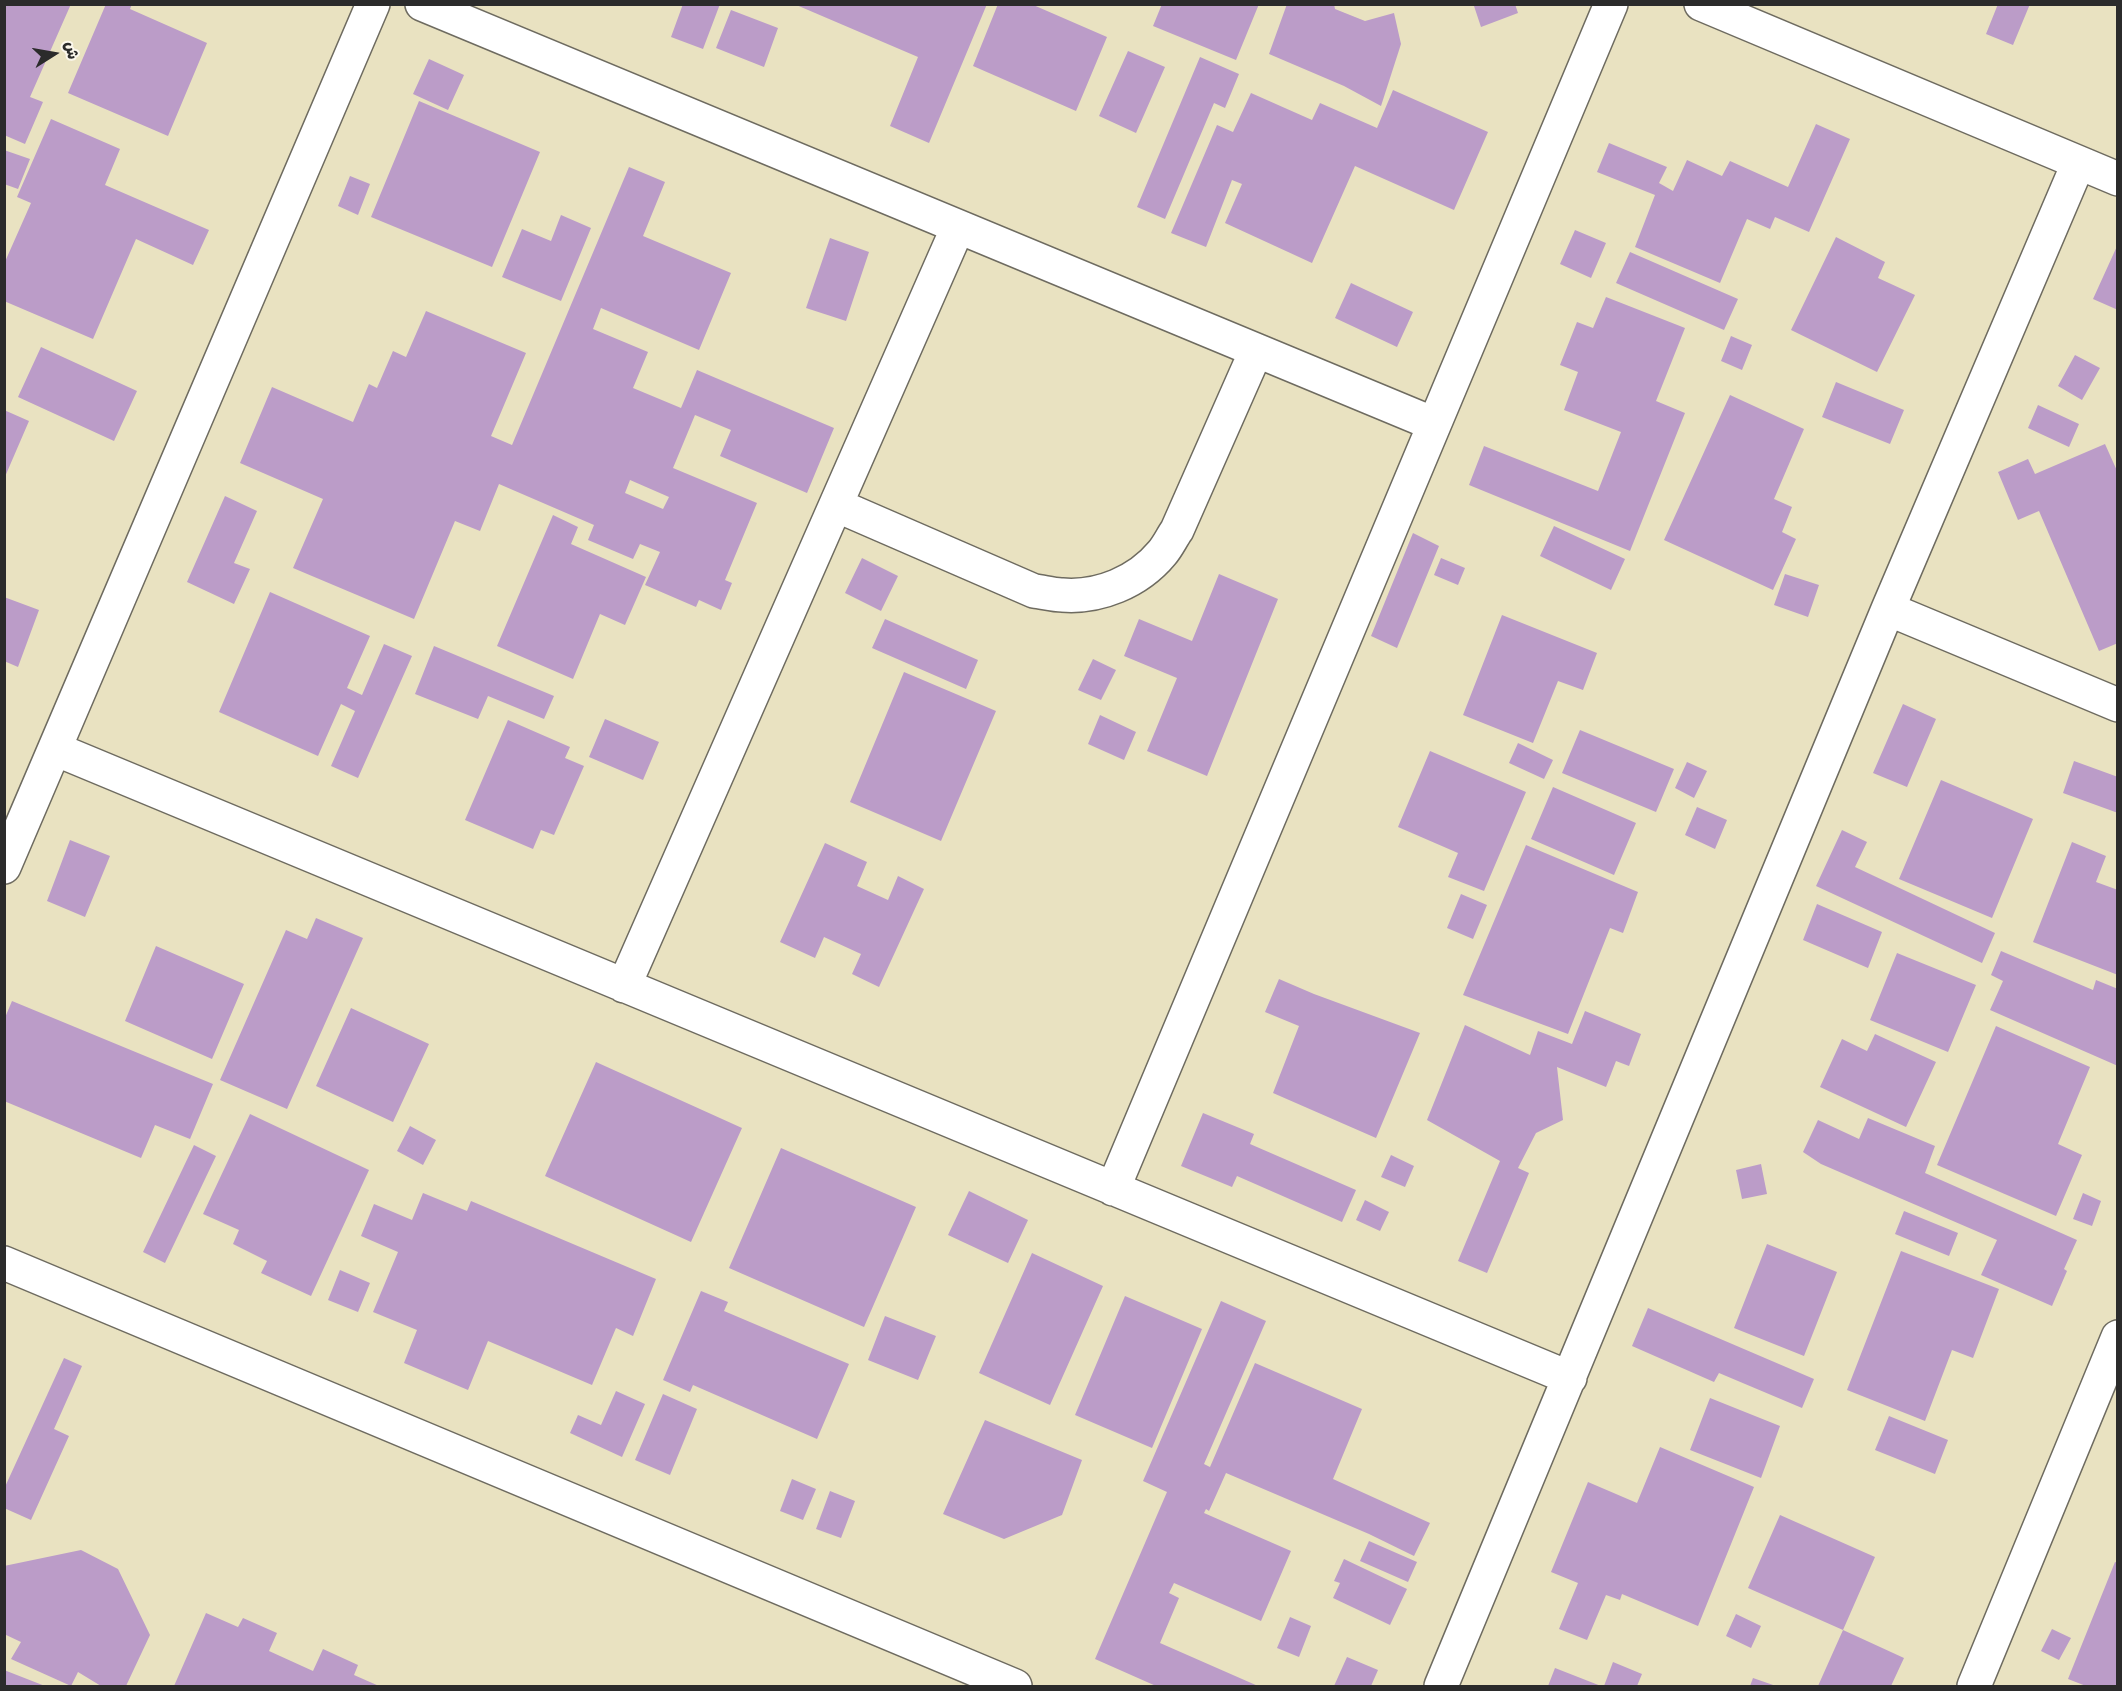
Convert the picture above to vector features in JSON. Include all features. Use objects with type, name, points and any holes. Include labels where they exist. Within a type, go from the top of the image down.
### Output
[{"type":"street","points":[[4,867],[373,4]]},
{"type":"street","points":[[422,4],[1434,424]]},
{"type":"street","points":[[1113,1189],[1611,4]]},
{"type":"street","points":[[1701,4],[2118,179]]},
{"type":"street","points":[[1441,1686],[1888,609],[2078,164]]},
{"type":"street","points":[[624,986],[958,227]]},
{"type":"street","points":[[836,505],[1034,591],[1062,596],[1090,594],[1117,587],[1141,572],[1162,554],[1177,530],[1256,351]]},
{"type":"street","points":[[1888,609],[2118,705]]},
{"type":"street","points":[[55,749],[1570,1378]]},
{"type":"street","points":[[4,1263],[974,1679],[1015,1686]]},
{"type":"street","points":[[1974,1686],[2118,1337]]},
{"type":"building","points":[[4,4],[71,4],[30,97],[43,102],[25,144],[4,135]]},
{"type":"building","points":[[106,4],[132,4],[130,9],[207,43],[168,136],[68,93]]},
{"type":"building","points":[[683,4],[720,4],[703,49],[671,37]]},
{"type":"building","points":[[794,4],[987,4],[929,143],[890,126],[918,57]]},
{"type":"building","points":[[998,4],[1031,4],[1107,37],[1076,111],[973,66]]},
{"type":"building","points":[[1162,4],[1259,4],[1236,60],[1153,26]]},
{"type":"building","points":[[1287,4],[1334,4],[1335,9],[1365,21],[1394,13],[1401,44],[1381,106],[1344,86],[1269,54]]},
{"type":"building","points":[[1476,4],[1515,4],[1518,13],[1481,27],[1474,6]]},
{"type":"building","points":[[1998,4],[2030,4],[2013,45],[1986,34]]},
{"type":"building","points":[[731,10],[778,28],[764,67],[716,48]]},
{"type":"building","points":[[1128,51],[1165,67],[1136,133],[1099,116]]},
{"type":"building","points":[[1200,57],[1239,74],[1225,108],[1214,103],[1165,219],[1137,207]]},
{"type":"building","points":[[429,59],[464,75],[448,110],[413,94]]},
{"type":"building","points":[[1393,90],[1488,132],[1454,210],[1355,166],[1312,263],[1225,223],[1242,184],[1232,180],[1206,247],[1171,233],[1217,125],[1233,132],[1251,93],[1312,120],[1320,103],[1377,128]]},
{"type":"building","points":[[419,101],[540,152],[492,267],[371,217]]},
{"type":"building","points":[[51,119],[120,149],[105,185],[209,230],[193,265],[136,239],[93,339],[4,301],[4,264],[31,203],[17,197]]},
{"type":"building","points":[[1816,124],[1850,139],[1809,232],[1775,217],[1770,229],[1747,219],[1720,283],[1635,247],[1655,195],[1597,172],[1609,143],[1667,167],[1659,183],[1673,191],[1687,160],[1722,176],[1730,161],[1788,187]]},
{"type":"building","points":[[4,150],[30,159],[18,189],[4,184]]},
{"type":"building","points":[[629,167],[665,182],[643,236],[731,273],[699,350],[601,308],[593,329],[648,352],[633,388],[681,408],[697,370],[834,428],[807,493],[720,456],[731,430],[695,415],[673,468],[757,503],[725,580],[732,583],[721,610],[699,600],[696,607],[645,585],[660,552],[640,544],[633,559],[588,540],[594,525],[499,484],[480,531],[455,521],[414,619],[293,568],[323,499],[240,463],[272,387],[353,422],[369,384],[377,388],[393,351],[406,357],[426,311],[526,353],[491,436],[512,445]],"holes":[[[630,480],[669,497],[663,509],[625,493]]]},
{"type":"building","points":[[350,176],[370,184],[358,215],[338,206]]},
{"type":"building","points":[[561,215],[591,228],[561,301],[502,277],[522,229],[551,241]]},
{"type":"building","points":[[1575,230],[1606,243],[1591,278],[1560,264]]},
{"type":"building","points":[[1836,237],[1885,262],[1878,278],[1915,295],[1877,372],[1791,330]]},
{"type":"building","points":[[830,238],[869,252],[846,321],[806,308]]},
{"type":"building","points":[[2118,244],[2118,310],[2093,299]]},
{"type":"building","points":[[1630,252],[1738,299],[1724,330],[1616,283]]},
{"type":"building","points":[[1351,283],[1413,312],[1397,347],[1335,318]]},
{"type":"building","points":[[1606,297],[1685,328],[1656,401],[1685,413],[1630,551],[1469,485],[1484,446],[1598,491],[1621,432],[1564,410],[1578,372],[1560,365],[1577,322],[1593,328]]},
{"type":"building","points":[[1731,336],[1752,345],[1742,370],[1721,361]]},
{"type":"building","points":[[41,347],[137,391],[114,441],[18,397]]},
{"type":"building","points":[[2075,355],[2100,368],[2082,400],[2058,386]]},
{"type":"building","points":[[1836,382],[1904,410],[1890,444],[1822,417]]},
{"type":"building","points":[[1730,395],[1804,429],[1774,499],[1792,507],[1782,532],[1796,539],[1773,590],[1664,540]]},
{"type":"building","points":[[2038,405],[2079,424],[2069,447],[2028,428]]},
{"type":"building","points":[[4,410],[29,421],[4,479]]},
{"type":"building","points":[[2105,444],[2118,473],[2118,643],[2099,651],[2039,511],[2018,520],[1998,472],[2028,459],[2035,474]]},
{"type":"building","points":[[225,496],[257,511],[234,563],[250,569],[234,604],[187,582]]},
{"type":"building","points":[[553,515],[578,527],[571,544],[646,577],[625,625],[600,614],[573,679],[497,646]]},
{"type":"building","points":[[1554,526],[1625,559],[1611,590],[1540,556]]},
{"type":"building","points":[[1413,533],[1439,546],[1397,648],[1371,636]]},
{"type":"building","points":[[862,558],[898,576],[881,611],[845,593]]},
{"type":"building","points":[[1441,558],[1465,568],[1458,585],[1434,575]]},
{"type":"building","points":[[1219,574],[1278,599],[1207,776],[1147,751],[1177,678],[1124,656],[1139,619],[1192,641]]},
{"type":"building","points":[[1785,574],[1819,585],[1808,617],[1774,605]]},
{"type":"building","points":[[270,592],[370,636],[347,688],[362,695],[384,644],[412,656],[358,778],[331,766],[355,711],[341,704],[318,756],[219,712]]},
{"type":"building","points":[[4,597],[39,610],[18,667],[4,661]]},
{"type":"building","points":[[1502,615],[1597,653],[1583,690],[1558,681],[1533,743],[1463,715]]},
{"type":"building","points":[[885,619],[978,660],[966,689],[872,648]]},
{"type":"building","points":[[434,646],[554,696],[544,719],[488,696],[478,719],[415,694]]},
{"type":"building","points":[[1093,659],[1116,670],[1101,700],[1078,690]]},
{"type":"building","points":[[904,672],[996,711],[941,841],[850,802]]},
{"type":"building","points":[[1903,704],[1936,719],[1907,787],[1873,773]]},
{"type":"building","points":[[1100,715],[1136,732],[1124,760],[1088,744]]},
{"type":"building","points":[[605,719],[659,742],[643,780],[589,757]]},
{"type":"building","points":[[508,720],[570,747],[565,758],[584,766],[554,835],[541,830],[533,849],[465,820]]},
{"type":"building","points":[[1580,730],[1674,769],[1656,812],[1562,773]]},
{"type":"building","points":[[1518,743],[1553,760],[1544,779],[1509,763]]},
{"type":"building","points":[[1430,751],[1526,792],[1484,891],[1448,877],[1458,853],[1398,827]]},
{"type":"building","points":[[2074,761],[2118,777],[2118,813],[2063,793]]},
{"type":"building","points":[[1687,762],[1707,771],[1694,798],[1675,788]]},
{"type":"building","points":[[1941,780],[2033,819],[1992,918],[1899,879]]},
{"type":"building","points":[[1553,787],[1636,823],[1614,875],[1531,839]]},
{"type":"building","points":[[1697,807],[1727,820],[1715,849],[1685,835]]},
{"type":"building","points":[[1842,830],[1867,842],[1855,867],[1995,933],[1982,963],[1816,886]]},
{"type":"building","points":[[70,840],[110,856],[85,917],[47,901]]},
{"type":"building","points":[[2072,842],[2106,856],[2096,882],[2118,890],[2118,975],[2033,942]]},
{"type":"building","points":[[825,843],[867,862],[857,886],[888,900],[898,876],[924,889],[879,987],[852,974],[861,954],[824,937],[815,958],[780,942]]},
{"type":"building","points":[[1526,845],[1638,892],[1623,933],[1610,928],[1568,1034],[1463,995]]},
{"type":"building","points":[[1461,894],[1487,905],[1473,939],[1447,928]]},
{"type":"building","points":[[1817,904],[1882,932],[1868,968],[1803,940]]},
{"type":"building","points":[[316,918],[363,938],[287,1109],[220,1080],[286,930],[307,939]]},
{"type":"building","points":[[156,946],[244,984],[212,1059],[125,1021]]},
{"type":"building","points":[[2001,951],[2093,990],[2096,980],[2118,989],[2118,1066],[1990,1010],[2003,981],[1991,975]]},
{"type":"building","points":[[1897,953],[1976,985],[1948,1052],[1870,1020]]},
{"type":"building","points":[[1279,979],[1420,1033],[1376,1138],[1273,1093],[1299,1026],[1265,1012]]},
{"type":"building","points":[[12,1001],[213,1084],[190,1139],[155,1125],[141,1158],[4,1101],[4,1020]]},
{"type":"building","points":[[351,1008],[429,1044],[393,1122],[316,1086]]},
{"type":"building","points":[[1585,1011],[1641,1034],[1629,1066],[1616,1061],[1606,1087],[1557,1067],[1563,1120],[1536,1133],[1518,1168],[1529,1173],[1487,1273],[1458,1261],[1500,1161],[1427,1120],[1465,1025],[1530,1055],[1538,1031],[1572,1044]]},
{"type":"building","points":[[1996,1026],[2090,1067],[2058,1144],[2082,1155],[2056,1216],[1937,1165]]},
{"type":"building","points":[[1875,1034],[1936,1062],[1906,1127],[1820,1087],[1842,1039],[1867,1051]]},
{"type":"building","points":[[596,1062],[742,1128],[691,1242],[545,1176]]},
{"type":"building","points":[[1203,1113],[1254,1134],[1250,1144],[1356,1190],[1342,1222],[1237,1176],[1232,1187],[1181,1166]]},
{"type":"building","points":[[250,1114],[369,1170],[311,1296],[261,1273],[267,1261],[233,1244],[239,1230],[203,1214]]},
{"type":"building","points":[[1868,1118],[1935,1146],[1925,1173],[2077,1240],[2064,1269],[2067,1271],[2052,1306],[1981,1275],[1997,1240],[1821,1164],[1803,1152],[1818,1120],[1859,1139]]},
{"type":"building","points":[[410,1126],[436,1140],[423,1165],[397,1151]]},
{"type":"building","points":[[194,1145],[216,1156],[165,1263],[143,1252]]},
{"type":"building","points":[[781,1148],[916,1207],[864,1327],[729,1268]]},
{"type":"building","points":[[1391,1155],[1414,1166],[1405,1187],[1381,1177]]},
{"type":"building","points":[[1761,1164],[1767,1194],[1742,1199],[1736,1170]]},
{"type":"building","points":[[969,1191],[1028,1220],[1008,1263],[948,1235]]},
{"type":"building","points":[[423,1193],[467,1211],[471,1201],[656,1279],[633,1336],[616,1328],[592,1385],[488,1341],[468,1390],[404,1363],[417,1330],[373,1312],[398,1252],[361,1236],[374,1204],[412,1220]]},
{"type":"building","points":[[2083,1193],[2101,1201],[2092,1226],[2073,1219]]},
{"type":"building","points":[[1365,1200],[1389,1212],[1380,1231],[1356,1220]]},
{"type":"building","points":[[1904,1211],[1958,1233],[1949,1256],[1895,1234]]},
{"type":"building","points":[[1767,1244],[1837,1272],[1804,1356],[1734,1328]]},
{"type":"building","points":[[1901,1251],[1999,1289],[1973,1358],[1952,1350],[1925,1421],[1847,1390]]},
{"type":"building","points":[[1032,1253],[1103,1286],[1050,1405],[979,1373]]},
{"type":"building","points":[[340,1270],[370,1283],[358,1312],[328,1300]]},
{"type":"building","points":[[701,1291],[728,1302],[724,1311],[849,1364],[817,1439],[693,1385],[690,1392],[663,1380]]},
{"type":"building","points":[[1125,1296],[1202,1329],[1152,1448],[1075,1415]]},
{"type":"building","points":[[1221,1301],[1266,1321],[1204,1464],[1210,1467],[1255,1363],[1362,1409],[1333,1479],[1430,1523],[1414,1556],[1369,1534],[1226,1473],[1209,1511],[1206,1509],[1204,1513],[1291,1551],[1261,1621],[1174,1583],[1169,1593],[1179,1598],[1160,1643],[1258,1686],[1156,1686],[1095,1659],[1167,1492],[1143,1481]]},
{"type":"building","points":[[1648,1308],[1814,1379],[1802,1408],[1719,1373],[1714,1382],[1632,1346]]},
{"type":"building","points":[[885,1316],[936,1336],[918,1380],[868,1360]]},
{"type":"building","points":[[64,1358],[82,1366],[54,1429],[69,1436],[31,1520],[4,1508],[4,1489]]},
{"type":"building","points":[[616,1391],[645,1404],[622,1457],[570,1433],[578,1415],[601,1425]]},
{"type":"building","points":[[663,1394],[697,1409],[670,1475],[635,1460]]},
{"type":"building","points":[[1710,1398],[1780,1426],[1761,1478],[1690,1450]]},
{"type":"building","points":[[1889,1416],[1948,1440],[1935,1474],[1875,1450]]},
{"type":"building","points":[[985,1420],[1082,1460],[1062,1515],[1004,1539],[943,1514]]},
{"type":"building","points":[[1660,1447],[1754,1487],[1698,1626],[1622,1594],[1620,1600],[1606,1595],[1587,1640],[1559,1629],[1578,1583],[1551,1572],[1588,1482],[1637,1503]]},
{"type":"building","points":[[792,1479],[816,1489],[803,1520],[780,1511]]},
{"type":"building","points":[[830,1491],[855,1501],[841,1538],[816,1529]]},
{"type":"building","points":[[1780,1515],[1875,1557],[1843,1630],[1748,1588]]},
{"type":"building","points":[[1369,1541],[1417,1562],[1408,1582],[1360,1561]]},
{"type":"building","points":[[81,1550],[118,1569],[150,1635],[126,1686],[101,1686],[78,1672],[71,1686],[11,1659],[21,1642],[4,1634],[4,1566]]},
{"type":"building","points":[[1344,1559],[1407,1589],[1390,1625],[1333,1598],[1340,1583],[1334,1581]]},
{"type":"building","points":[[2115,1562],[2118,1563],[2118,1686],[2086,1686],[2068,1679]]},
{"type":"building","points":[[206,1613],[238,1627],[243,1618],[277,1633],[269,1651],[313,1671],[323,1649],[358,1665],[354,1675],[379,1686],[174,1686]]},
{"type":"building","points":[[1736,1614],[1761,1626],[1751,1648],[1726,1636]]},
{"type":"building","points":[[1290,1617],[1311,1626],[1299,1657],[1277,1648]]},
{"type":"building","points":[[2052,1629],[2071,1638],[2059,1660],[2041,1651]]},
{"type":"building","points":[[1843,1630],[1904,1658],[1891,1686],[1818,1686]]},
{"type":"building","points":[[1347,1657],[1378,1670],[1371,1686],[1334,1686]]},
{"type":"building","points":[[1613,1662],[1642,1674],[1637,1686],[1604,1686]]},
{"type":"building","points":[[1555,1668],[1601,1686],[1548,1686]]},
{"type":"building","points":[[4,1670],[45,1686],[4,1686]]},
{"type":"building","points":[[1753,1678],[1776,1686],[1750,1686]]}]
